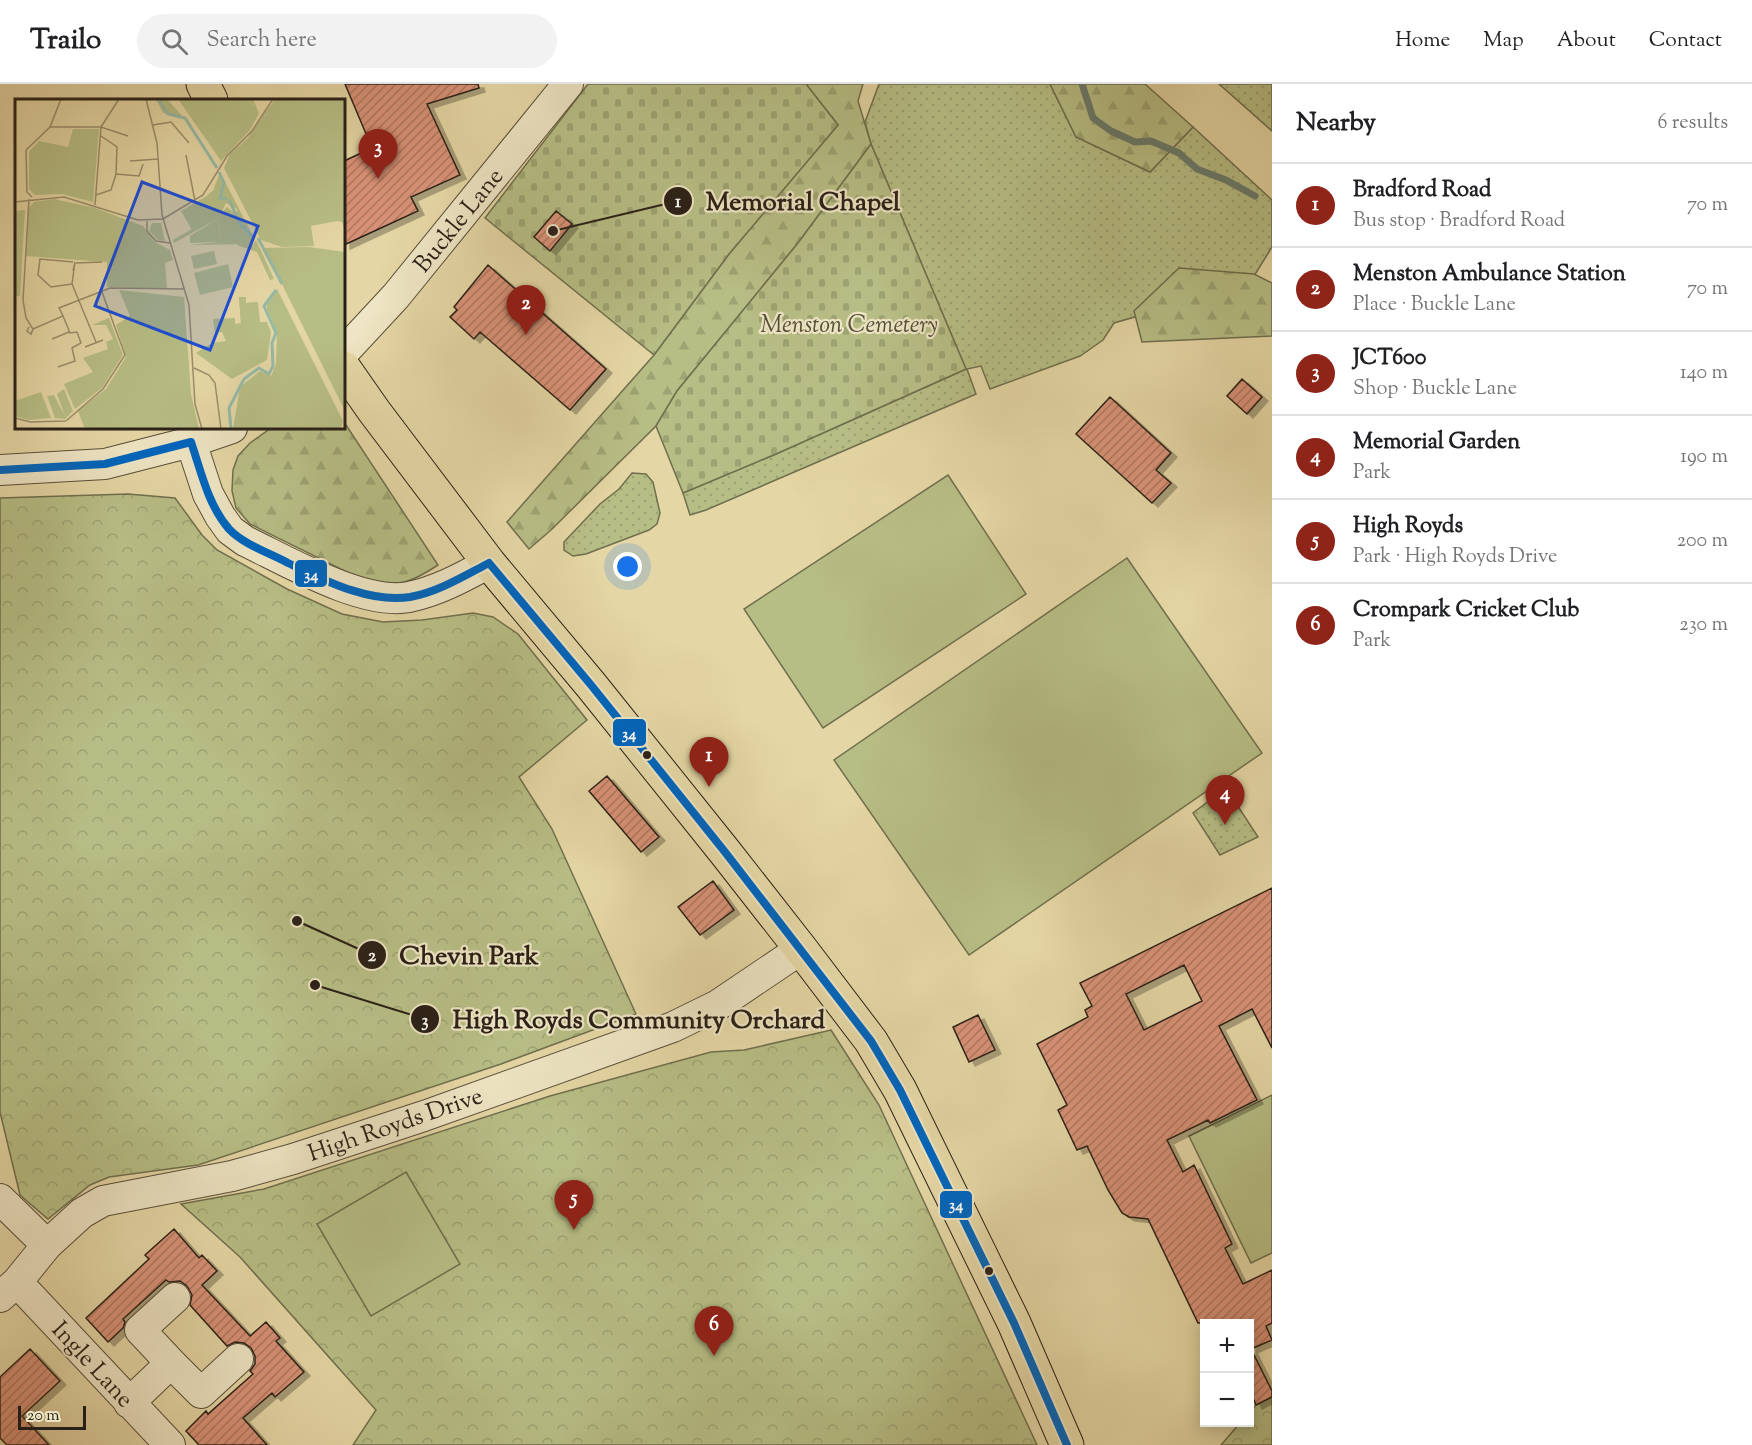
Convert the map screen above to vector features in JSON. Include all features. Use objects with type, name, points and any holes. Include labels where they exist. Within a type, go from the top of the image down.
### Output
[{"type":"main road","points":[[203,84],[210,99]]},
{"type":"main road","points":[[345,369],[489,563],[801,949],[870,1041],[900,1090],[1014,1323],[1067,1445]]},
{"type":"street","name":"Buckle Lane","points":[[345,351],[396,296],[568,84]]},
{"type":"street","points":[[0,470],[105,464],[192,442],[229,429]]},
{"type":"street","points":[[192,442],[208,494],[230,530],[245,541],[353,592],[384,598],[407,597],[449,585],[489,563]]},
{"type":"street","name":"High Royds Drive","points":[[8,1290],[47,1245],[82,1213],[103,1201],[232,1176],[294,1159],[424,1116],[673,1027],[718,1005],[801,949]]},
{"type":"street","points":[[0,1199],[47,1245]]},
{"type":"street","name":"Ingle Lane","points":[[8,1290],[129,1403],[170,1445]]},
{"type":"street","points":[[175,1298],[140,1330],[201,1393],[238,1359]]},
{"type":"street","points":[[129,1403],[171,1363]]},
{"type":"green space","points":[[588,84],[806,84],[838,125],[729,254],[654,355],[485,218]]},
{"type":"green space","points":[[806,84],[863,84],[858,101],[871,144],[798,243],[677,391],[656,426],[529,549],[507,522],[654,355],[729,254],[838,125]]},
{"type":"green space","points":[[879,84],[1050,84],[1076,137],[1150,172],[1193,127],[1272,200],[1272,247],[1249,284],[1114,323],[1103,340],[1080,356],[990,389],[981,366],[967,369],[976,394],[690,515],[683,493],[966,369],[871,144],[865,122]]},
{"type":"green space","points":[[1050,84],[1145,84],[1193,127],[1150,172],[1076,137]]},
{"type":"green space","points":[[1219,84],[1272,84],[1272,131]]},
{"type":"green space","name":"Menston Cemetery","points":[[871,144],[966,369],[683,493],[656,426],[677,391],[798,243]]},
{"type":"green space","points":[[1179,268],[1254,274],[1272,283],[1272,336],[1142,342],[1134,311]]},
{"type":"green space","points":[[345,424],[438,565],[406,582],[369,583],[250,524],[236,508],[232,491],[233,470],[238,456],[250,443],[270,429],[345,429]]},
{"type":"green space","points":[[632,473],[646,474],[653,482],[660,513],[657,524],[649,530],[586,554],[573,556],[564,550],[564,542],[600,504],[619,489]]},
{"type":"green space","points":[[948,475],[1026,594],[823,728],[744,609]]},
{"type":"green space","points":[[128,494],[175,498],[202,535],[217,550],[287,589],[342,614],[383,622],[422,620],[473,613],[493,617],[518,634],[587,720],[519,777],[552,829],[636,1014],[501,1064],[198,1165],[109,1177],[90,1185],[48,1219],[20,1195],[0,1112],[0,498]]},
{"type":"green space","points":[[1127,558],[1262,753],[969,955],[834,760]]},
{"type":"green space","points":[[1226,788],[1258,837],[1220,855],[1193,813]]},
{"type":"green space","points":[[831,1030],[879,1105],[1037,1445],[353,1445],[376,1410],[240,1257],[181,1204],[264,1189],[550,1096],[711,1052],[744,1050]]},
{"type":"green space","points":[[1272,1095],[1272,1253],[1251,1263],[1189,1136]]},
{"type":"green space","points":[[406,1172],[460,1264],[371,1316],[317,1224]]},
{"type":"green space","points":[[1272,1397],[1272,1445],[1221,1445],[1237,1427],[1254,1427],[1256,1405]]},
{"type":"building","points":[[345,84],[478,84],[479,88],[427,104],[460,175],[411,197],[418,211],[345,245],[345,161],[372,148]]},
{"type":"building","points":[[556,211],[572,224],[550,251],[534,237]]},
{"type":"building","points":[[488,265],[606,369],[570,410],[480,332],[474,339],[450,317],[457,310],[454,307]]},
{"type":"building","points":[[1242,379],[1262,397],[1247,414],[1227,396]]},
{"type":"building","points":[[1110,397],[1171,453],[1156,470],[1171,483],[1152,503],[1076,434]]},
{"type":"building","points":[[607,776],[659,837],[641,852],[589,791]]},
{"type":"building","points":[[713,881],[734,910],[700,935],[678,907]]},
{"type":"building","points":[[1272,888],[1272,1048],[1252,1009],[1219,1026],[1257,1100],[1210,1123],[1208,1120],[1167,1140],[1183,1172],[1194,1165],[1232,1244],[1225,1248],[1243,1284],[1272,1270],[1272,1323],[1266,1326],[1272,1340],[1254,1348],[1254,1319],[1200,1319],[1198,1323],[1148,1219],[1129,1217],[1122,1213],[1087,1146],[1077,1150],[1058,1110],[1067,1105],[1037,1044],[1088,1017],[1085,1010],[1092,1006],[1080,983]],"holes":[[[1184,965],[1202,1001],[1144,1030],[1126,994]]]},
{"type":"building","points":[[978,1015],[995,1050],[969,1062],[953,1027]]},
{"type":"building","points":[[174,1229],[199,1258],[202,1255],[217,1271],[202,1285],[250,1336],[266,1322],[280,1338],[276,1341],[304,1372],[275,1397],[272,1393],[243,1418],[267,1445],[199,1445],[186,1431],[206,1411],[208,1414],[253,1374],[250,1371],[255,1364],[255,1356],[251,1348],[244,1343],[235,1342],[227,1346],[190,1305],[192,1295],[187,1286],[180,1281],[166,1280],[123,1319],[125,1322],[123,1328],[108,1342],[86,1318],[149,1259],[145,1255]]},
{"type":"building","points":[[30,1349],[60,1381],[22,1416],[49,1445],[7,1445],[0,1438],[0,1377]]},
{"type":"building","points":[[1254,1355],[1272,1391],[1272,1397],[1256,1405],[1254,1400]]},
{"type":"waterway","points":[[1082,84],[1093,118],[1111,131],[1135,142],[1151,141],[1179,153],[1197,169],[1226,180],[1255,196]]},
{"type":"transit line","name":"34","points":[[191,442],[210,499],[229,529],[250,544],[331,583],[378,597],[410,597],[441,587],[489,563]]},
{"type":"transit line","name":"34","points":[[0,470],[105,464],[191,442]]},
{"type":"transit line","name":"34","points":[[489,563],[591,685],[725,852],[871,1041],[900,1090],[1014,1323],[1067,1445]]},
{"type":"place","name":"JCT600","points":[[378,179]]},
{"type":"place","name":"Memorial Chapel","points":[[553,231]]},
{"type":"place","name":"Menston Ambulance Station","points":[[526,335]]},
{"type":"place","name":"Bradford Road","points":[[709,787]]},
{"type":"place","name":"Memorial Garden","points":[[1225,825]]},
{"type":"place","name":"Chevin Park","points":[[297,921]]},
{"type":"place","name":"High Royds Community Orchard","points":[[315,985]]},
{"type":"place","name":"High Royds","points":[[574,1230]]},
{"type":"place","name":"Crompark Cricket Club","points":[[714,1356]]}]
